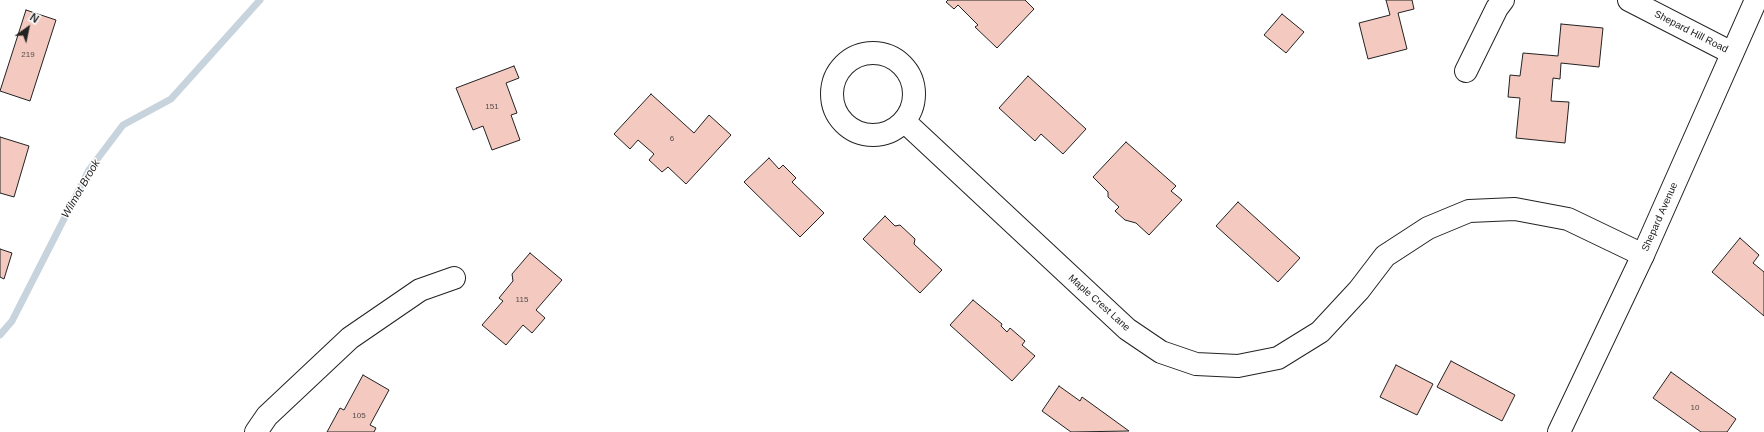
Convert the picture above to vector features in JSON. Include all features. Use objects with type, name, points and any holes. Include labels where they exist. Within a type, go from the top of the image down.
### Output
[{"type":"street","points":[[1466,71],[1497,8],[1503,0]]},
{"type":"street","name":"Shepard Hill Road","points":[[1629,0],[1732,53]]},
{"type":"street","name":"Shepard Avenue","points":[[1559,432],[1643,255],[1756,0]]},
{"type":"street","name":"Maple Crest Lane","points":[[904,121],[1127,329],[1161,352],[1196,364],[1238,366],[1278,358],[1320,332],[1359,290],[1385,256],[1428,228],[1469,211],[1515,209],[1568,219],[1643,255]]},
{"type":"street","points":[[256,432],[267,416],[350,338],[420,290],[454,278]]},
{"type":"building","points":[[948,0],[1025,0],[1034,9],[997,48],[975,27],[978,25],[958,5],[954,9],[946,2]]},
{"type":"building","points":[[1386,0],[1412,0],[1414,9],[1398,13],[1407,49],[1368,59],[1359,23],[1390,15]]},
{"type":"building","points":[[26,10],[56,20],[30,101],[0,91]]},
{"type":"building","points":[[1282,14],[1304,32],[1286,53],[1264,35]]},
{"type":"building","points":[[1561,24],[1603,28],[1599,67],[1561,63],[1560,79],[1553,78],[1551,101],[1569,102],[1565,143],[1516,138],[1520,98],[1508,97],[1510,75],[1520,76],[1523,53],[1558,56]]},
{"type":"building","points":[[514,66],[519,78],[506,83],[517,113],[511,115],[520,140],[492,150],[483,126],[473,130],[456,88]]},
{"type":"building","points":[[1028,76],[1086,129],[1063,154],[1041,134],[1035,141],[999,108]]},
{"type":"building","points":[[651,94],[694,133],[709,115],[731,135],[686,184],[668,167],[662,172],[649,160],[654,154],[638,140],[630,149],[614,134]]},
{"type":"building","points":[[0,137],[29,146],[14,197],[0,193]]},
{"type":"building","points":[[1126,142],[1176,186],[1171,191],[1182,200],[1149,235],[1136,223],[1125,220],[1115,211],[1119,207],[1108,197],[1108,192],[1093,177]]},
{"type":"building","points":[[769,158],[779,169],[783,165],[796,178],[792,182],[824,213],[800,237],[744,182]]},
{"type":"building","points":[[1238,202],[1300,258],[1278,282],[1216,226]]},
{"type":"building","points":[[885,216],[895,226],[900,225],[915,239],[914,244],[942,270],[920,293],[863,239]]},
{"type":"building","points":[[1740,238],[1759,255],[1753,263],[1764,272],[1764,316],[1712,272]]},
{"type":"building","points":[[0,249],[12,253],[4,279],[0,277]]},
{"type":"building","points":[[530,253],[562,280],[536,310],[545,318],[532,333],[523,325],[506,345],[482,325],[503,301],[499,298],[513,281],[512,274]]},
{"type":"building","points":[[973,300],[1002,324],[1001,326],[1007,332],[1010,328],[1025,341],[1022,345],[1035,356],[1012,381],[950,325]]},
{"type":"building","points":[[1451,361],[1515,395],[1502,421],[1437,387]]},
{"type":"building","points":[[1396,365],[1433,384],[1417,415],[1380,397]]},
{"type":"building","points":[[1671,372],[1736,419],[1727,432],[1701,432],[1653,398]]},
{"type":"building","points":[[363,375],[389,390],[370,425],[376,428],[374,432],[327,432],[340,408],[344,410]]},
{"type":"building","points":[[1059,386],[1080,401],[1082,397],[1129,431],[1071,432],[1042,411]]},
{"type":"waterway","name":"Wilmot Brook","points":[[0,335],[12,321],[89,170],[123,125],[171,99],[260,0]]}]
